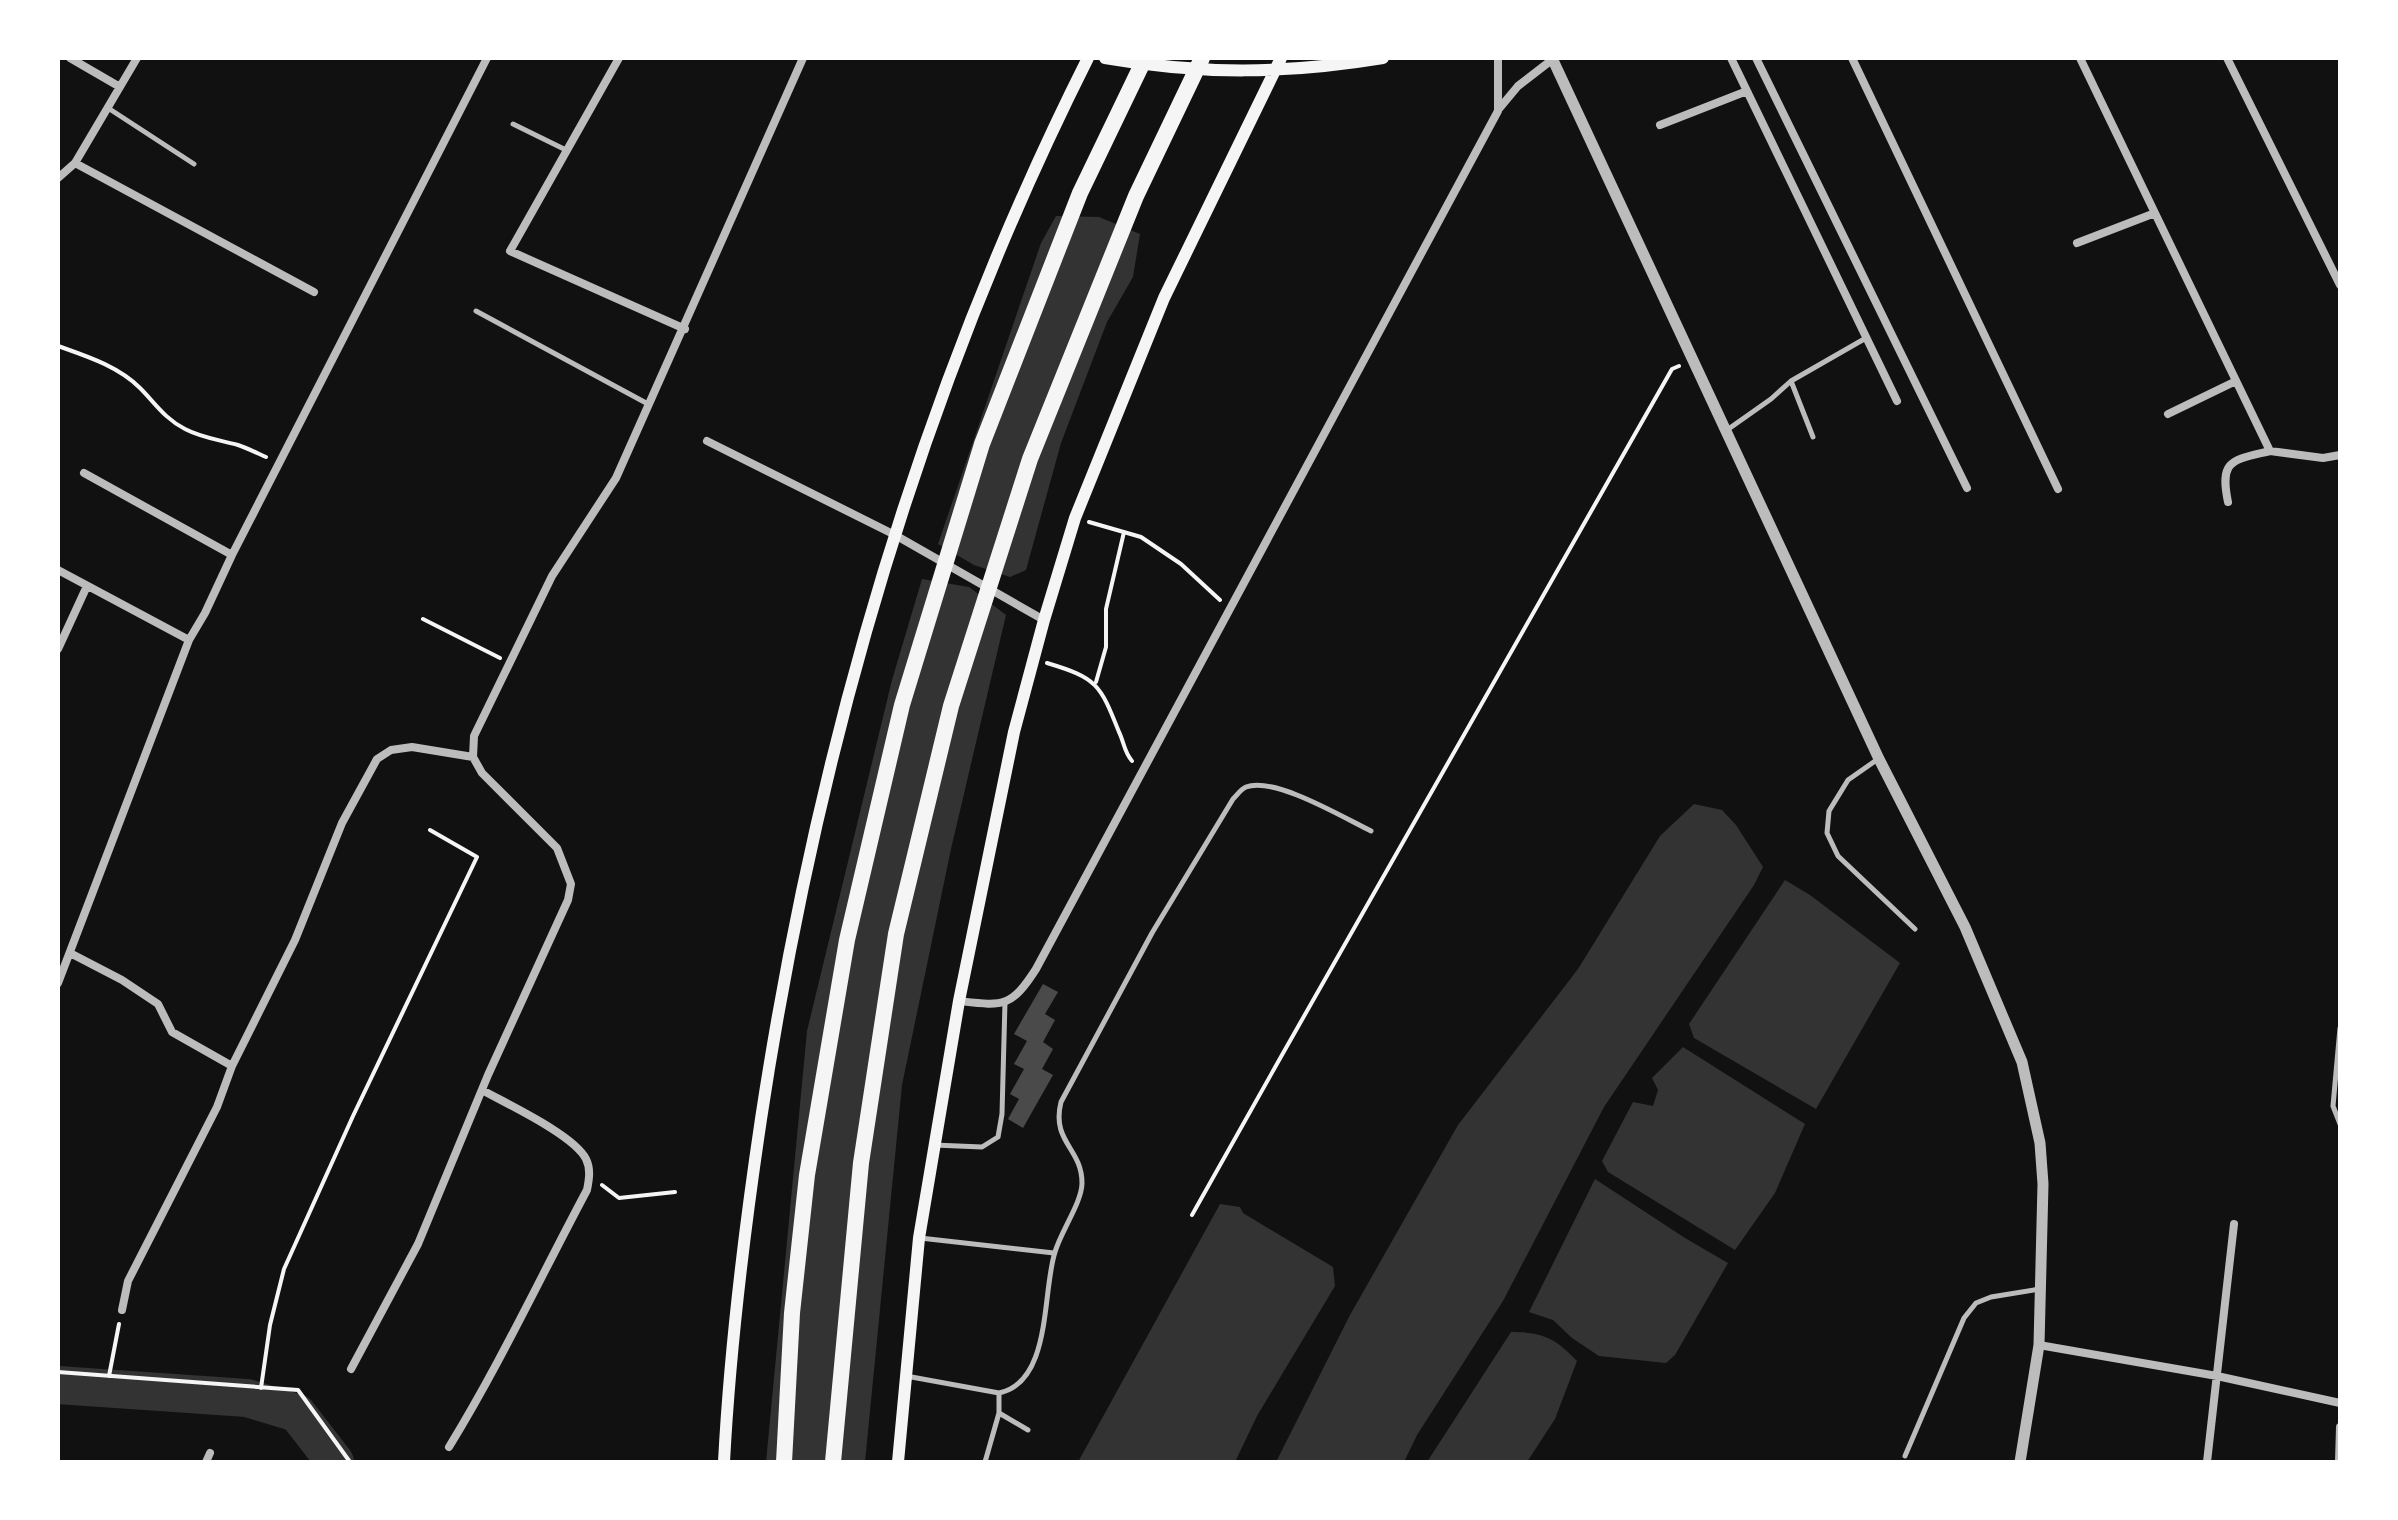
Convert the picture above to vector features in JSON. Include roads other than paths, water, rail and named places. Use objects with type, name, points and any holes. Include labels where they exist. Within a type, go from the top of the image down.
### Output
[{"type":"highway","points":[[784,1462],[792,1313],[807,1175],[847,940],[902,705],[982,444],[1080,193],[1145,58]]},
{"type":"highway","points":[[833,1462],[861,1163],[896,934],[951,706],[1030,459],[1136,196],[1202,58]]},
{"type":"main road","points":[[724,1462],[738,1298],[753,1177],[789,951],[823,790],[895,535],[964,335],[1002,242],[1088,58]]},
{"type":"main road","points":[[1105,58],[1243,73],[1383,58]]},
{"type":"main road","points":[[898,1462],[919,1238],[934,1145],[959,1001],[1014,732],[1033,659],[1075,518],[1164,298],[1281,58]]},
{"type":"street","points":[[70,58],[120,87]]},
{"type":"street","points":[[58,178],[75,163],[137,58]]},
{"type":"street","points":[[58,983],[189,640],[487,58]]},
{"type":"street","points":[[619,58],[510,251],[685,329]]},
{"type":"street","points":[[351,1369],[418,1244],[482,1090],[562,912],[571,884],[557,848],[482,773],[473,757],[474,736],[552,576],[616,478],[685,329],[803,58]]},
{"type":"street","points":[[1498,58],[1498,111]]},
{"type":"street","points":[[1731,58],[1897,401]]},
{"type":"street","points":[[1756,58],[1967,488]]},
{"type":"street","points":[[1852,58],[2058,489]]},
{"type":"street","points":[[2080,58],[2270,451]]},
{"type":"street","points":[[2227,58],[2340,285]]},
{"type":"street","points":[[959,1001],[985,1004],[1005,1002],[1016,997],[1036,969],[1498,111],[1518,86],[1552,59],[1879,759],[1965,927],[2022,1062],[2040,1143],[2043,1184],[2039,1345],[2020,1462]]},
{"type":"street","points":[[1660,125],[1747,91]]},
{"type":"street","points":[[75,163],[314,292]]},
{"type":"street","points":[[2077,243],[2155,213]]},
{"type":"street","points":[[2168,414],[2236,381]]},
{"type":"street","points":[[707,441],[895,535],[1044,620]]},
{"type":"street","points":[[2228,502],[2224,481],[2230,464],[2235,460],[2270,451],[2323,458],[2340,455]]},
{"type":"street","points":[[84,473],[232,555]]},
{"type":"street","points":[[58,570],[189,640]]},
{"type":"street","points":[[58,649],[87,586]]},
{"type":"street","points":[[122,1310],[128,1281],[217,1107],[232,1066],[295,940],[342,823],[377,759],[391,750],[412,747],[473,757]]},
{"type":"street","points":[[70,953],[122,980],[158,1004],[172,1032],[232,1066]]},
{"type":"street","points":[[449,1447],[483,1391],[587,1190],[590,1177],[585,1157],[560,1134],[482,1090]]},
{"type":"street","points":[[2207,1462],[2234,1224]]},
{"type":"street","points":[[2039,1345],[2217,1376],[2340,1403]]},
{"type":"street","points":[[2339,1462],[2340,1427]]},
{"type":"street","points":[[206,1462],[210,1453]]},
{"type":"lane","points":[[107,108],[194,164]]},
{"type":"lane","points":[[513,124],[567,151]]},
{"type":"lane","points":[[476,311],[648,404]]},
{"type":"lane","points":[[1726,431],[1791,381],[1866,338]]},
{"type":"lane","points":[[1791,381],[1813,437]]},
{"type":"lane","points":[[1879,759],[1848,780],[1829,811],[1827,833],[1838,856],[1915,929]]},
{"type":"lane","points":[[904,1376],[999,1393],[1009,1391],[1026,1377],[1037,1351],[1054,1253],[1082,1188],[1081,1169],[1059,1129],[1057,1118],[1061,1102],[1152,933],[1233,799],[1244,787],[1260,784],[1284,791],[1371,831]]},
{"type":"lane","points":[[934,1145],[982,1147],[998,1137],[1002,1114],[1005,1002]]},
{"type":"lane","points":[[2340,1028],[2333,1106],[2340,1124]]},
{"type":"lane","points":[[919,1238],[1054,1253]]},
{"type":"lane","points":[[1905,1456],[1970,1310],[1976,1303],[1991,1297],[2041,1289]]},
{"type":"lane","points":[[985,1462],[999,1413],[999,1393]]},
{"type":"lane","points":[[999,1413],[1028,1430]]},
{"type":"waterway","points":[[58,1385],[247,1398],[297,1413],[335,1462]]}]
